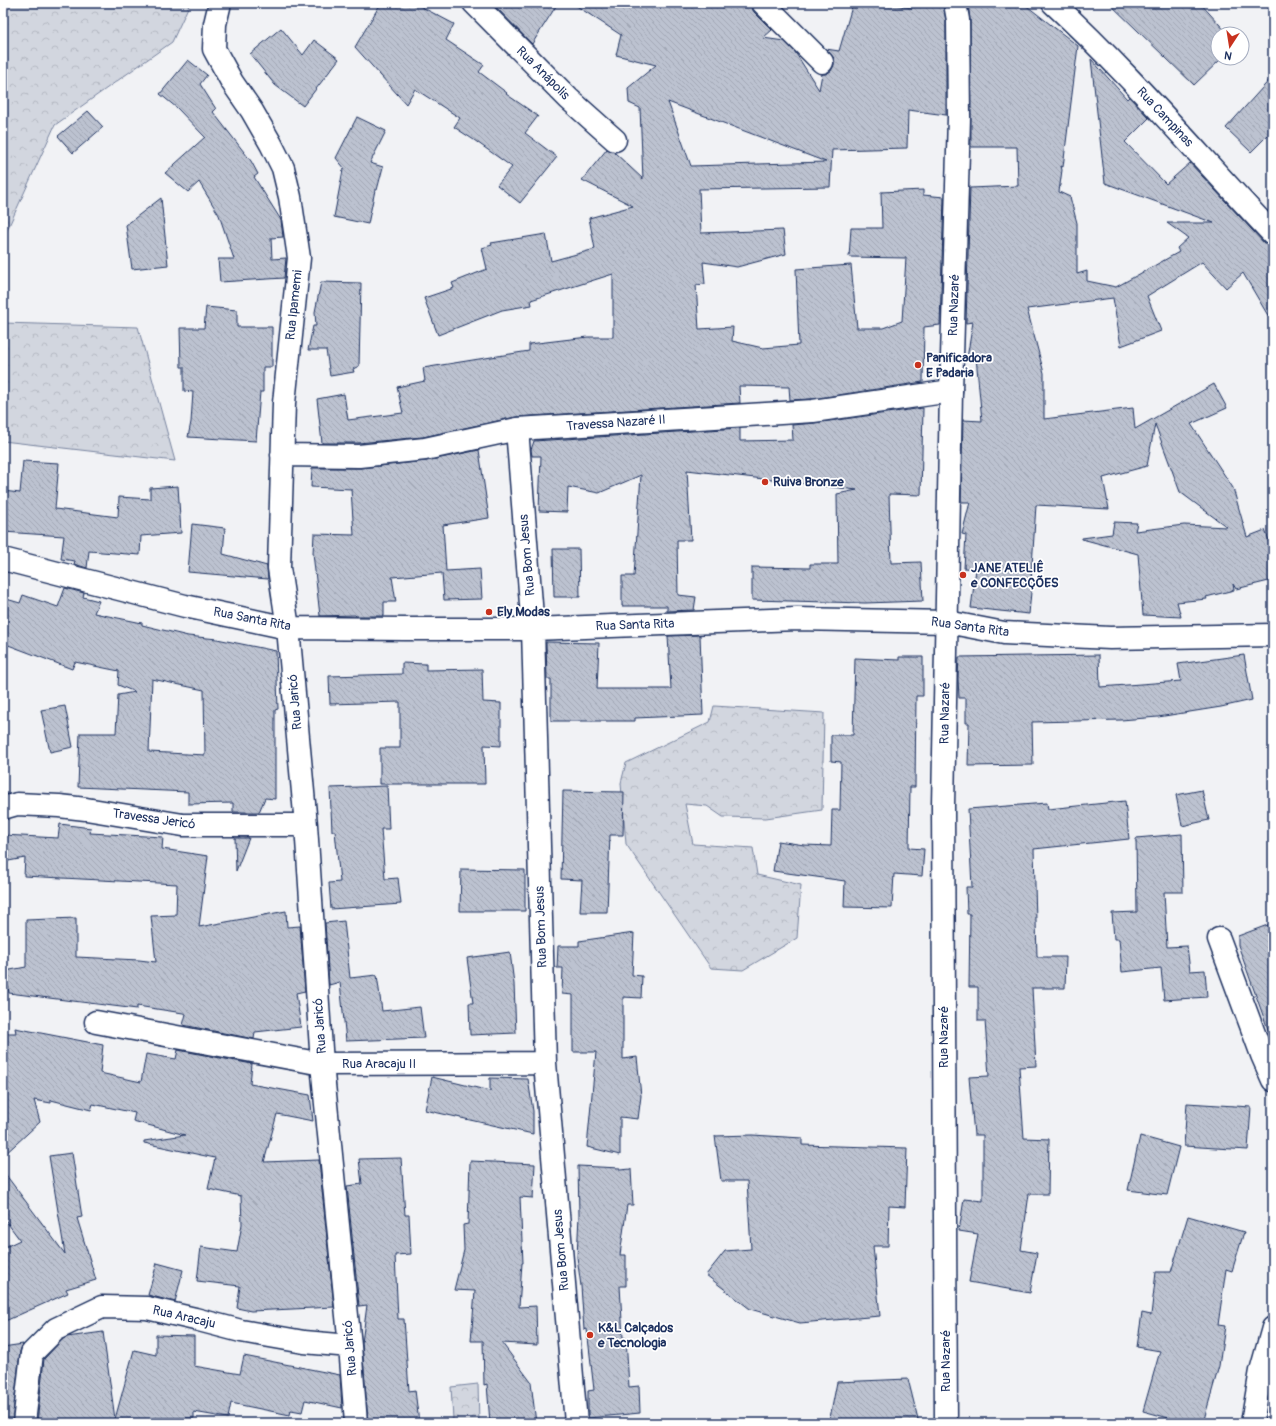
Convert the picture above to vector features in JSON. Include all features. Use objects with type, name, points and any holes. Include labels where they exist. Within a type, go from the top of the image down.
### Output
[{"type":"street","name":"Rua Ipamemi","points":[[220,3],[215,24],[214,49],[232,82],[252,111],[283,168],[290,197],[299,258],[284,403],[282,455],[279,568],[288,628]]},
{"type":"street","name":"Rua Anápolis","points":[[474,3],[569,98],[615,140]]},
{"type":"street","points":[[763,3],[822,62]]},
{"type":"street","name":"Rua Nazaré","points":[[946,1423],[943,806],[951,391],[959,117],[958,20],[955,3]]},
{"type":"street","name":"Rua Campinas","points":[[1053,3],[1078,26],[1141,91],[1273,234]]},
{"type":"street","name":"Travessa Nazaré II","points":[[282,455],[359,456],[425,449],[517,429],[812,411],[951,391]]},
{"type":"street","name":"Rua Bom Jesus","points":[[517,429],[533,629],[545,1063],[576,1423]]},
{"type":"street","name":"Rua Santa Rita","points":[[3,559],[185,606],[288,628],[405,630],[533,629],[797,619],[947,622],[1004,633],[1095,637],[1273,635]]},
{"type":"street","name":"Rua Jaricó","points":[[288,628],[306,825],[322,1064],[350,1346],[356,1423]]},
{"type":"street","name":"Travessa Jericó","points":[[3,808],[17,804],[59,806],[183,825],[306,825]]},
{"type":"street","points":[[1219,939],[1262,1055],[1273,1080]]},
{"type":"street","name":"Rua Aracaju II","points":[[96,1022],[322,1064],[545,1063]]},
{"type":"street","name":"Rua Aracaju","points":[[24,1423],[32,1353],[56,1329],[102,1307],[147,1308],[241,1331],[304,1342],[350,1346]]},
{"type":"street","points":[[1252,1423],[1261,1371],[1273,1328]]},
{"type":"green space","points":[[3,3],[190,3],[172,42],[55,125],[3,239]]},
{"type":"green space","points":[[3,323],[138,327],[175,461],[3,441]]},
{"type":"green space","points":[[714,706],[824,713],[822,810],[766,818],[723,817],[707,806],[685,804],[693,844],[753,848],[757,875],[801,885],[797,938],[743,970],[711,968],[626,844],[621,783],[626,763],[710,722]]},
{"type":"green space","points":[[478,1384],[479,1423],[434,1423],[453,1419],[451,1387]]},
{"type":"building","points":[[381,3],[414,3],[454,24],[446,40],[484,65],[479,72],[507,93],[506,94],[538,116],[525,133],[557,157],[520,203],[497,185],[512,167],[454,127],[460,118],[415,89],[406,104],[355,47]]},
{"type":"building","points":[[492,3],[558,3],[532,44]]},
{"type":"building","points":[[572,3],[751,3],[751,7],[754,12],[772,30],[763,38],[784,41],[795,52],[819,90],[822,74],[826,74],[831,71],[834,65],[834,58],[826,49],[839,51],[853,3],[881,3],[912,8],[913,3],[943,3],[946,21],[946,115],[908,110],[907,148],[832,150],[830,187],[699,189],[701,233],[783,230],[786,254],[737,267],[703,262],[705,284],[696,285],[699,329],[733,327],[732,341],[763,348],[799,345],[796,269],[851,265],[857,328],[883,328],[902,321],[906,258],[849,257],[851,228],[882,228],[881,192],[923,190],[923,195],[944,197],[940,325],[924,327],[923,382],[812,399],[790,400],[789,387],[739,386],[740,403],[516,417],[423,437],[358,443],[322,443],[317,399],[344,394],[348,420],[403,413],[397,387],[425,381],[423,368],[529,351],[529,344],[588,337],[613,337],[613,274],[531,300],[532,305],[502,310],[438,335],[424,298],[454,288],[452,283],[487,269],[482,248],[492,245],[491,243],[546,234],[551,261],[595,249],[589,218],[633,206],[582,180],[607,149],[614,152],[643,179],[640,108],[629,103],[628,88],[656,65],[616,55],[621,35]],"holes":[[[668,102],[826,162],[691,166]]]},
{"type":"building","points":[[968,3],[1023,3],[1078,46],[1063,167],[1061,166],[1062,170],[1059,192],[1070,197],[1077,223],[1077,274],[1087,271],[1087,281],[1116,287],[1179,252],[1177,248],[1188,238],[1167,223],[1214,223],[1105,183],[1091,59],[1127,99],[1129,97],[1149,118],[1125,142],[1166,184],[1190,163],[1264,243],[1273,247],[1273,324],[1243,273],[1226,288],[1202,262],[1147,296],[1161,331],[1121,346],[1113,298],[1027,309],[1044,373],[1044,419],[1133,408],[1135,429],[1214,384],[1227,408],[1191,424],[1233,488],[1247,537],[1265,530],[1273,551],[1273,580],[1236,589],[1233,584],[1234,590],[1206,597],[1207,599],[1177,602],[1181,617],[1143,615],[1138,554],[1082,539],[1112,534],[1114,522],[1137,523],[1135,531],[1184,525],[1227,527],[1180,492],[1155,424],[1147,466],[1103,478],[1109,509],[1036,505],[1029,614],[971,608],[976,569],[964,568],[966,535],[962,534],[970,502],[961,502],[963,420],[982,421],[976,357],[967,358],[973,322],[966,323],[970,188],[1018,186],[1017,147],[971,147],[970,20]]},
{"type":"building","points":[[1109,3],[1200,3],[1221,26],[1210,26],[1210,66],[1214,66],[1194,85]]},
{"type":"building","points":[[281,28],[303,55],[314,40],[339,59],[303,106],[275,85],[250,54]]},
{"type":"building","points":[[188,60],[207,75],[200,84],[216,109],[213,112],[251,161],[258,174],[254,177],[281,220],[283,237],[271,238],[272,259],[286,258],[284,278],[220,282],[218,259],[234,259],[219,215],[199,182],[188,192],[165,173],[205,137],[177,108],[160,94]]},
{"type":"building","points":[[1273,76],[1273,130],[1251,152],[1226,128]]},
{"type":"building","points":[[88,111],[103,127],[73,153],[58,136]]},
{"type":"building","points":[[357,117],[386,131],[370,163],[383,167],[377,190],[375,190],[368,224],[334,217],[343,170],[345,169],[336,158]]},
{"type":"building","points":[[161,198],[168,265],[132,269],[126,225]]},
{"type":"building","points":[[321,282],[361,283],[359,366],[353,369],[354,372],[330,376],[326,350],[308,350],[313,326],[316,326],[315,312]]},
{"type":"building","points":[[206,307],[237,310],[237,327],[272,327],[272,367],[263,367],[263,392],[260,392],[256,441],[188,437],[191,422],[193,392],[184,391],[184,367],[181,367],[180,328],[204,328]]},
{"type":"building","points":[[923,408],[921,495],[889,494],[891,563],[921,562],[923,601],[865,603],[752,600],[752,567],[810,568],[810,564],[838,564],[837,494],[857,490],[687,470],[691,540],[677,540],[678,595],[696,597],[694,610],[667,611],[667,606],[622,606],[622,576],[634,576],[641,475],[599,493],[568,487],[567,512],[539,511],[541,456],[532,456],[531,450],[534,441],[740,428],[740,441],[793,440],[792,425]]},
{"type":"building","points":[[479,450],[489,518],[443,525],[446,571],[480,569],[482,599],[444,600],[442,573],[392,577],[396,602],[384,602],[384,616],[320,616],[313,553],[314,534],[354,535],[351,489],[311,487],[312,468],[360,468],[426,461]]},
{"type":"building","points":[[23,461],[59,463],[55,509],[118,517],[119,497],[150,499],[150,488],[178,486],[181,533],[141,536],[140,555],[89,551],[87,568],[74,564],[75,561],[61,559],[64,536],[3,532],[3,491],[20,493]]},
{"type":"building","points":[[192,524],[225,528],[223,554],[267,566],[268,579],[188,572]]},
{"type":"building","points":[[553,549],[579,549],[580,597],[554,597]]},
{"type":"building","points":[[65,588],[84,593],[83,597],[99,601],[94,613],[142,623],[142,625],[188,636],[217,639],[276,651],[278,709],[275,710],[275,799],[265,798],[259,812],[233,812],[233,803],[188,804],[188,792],[78,787],[80,733],[116,733],[118,695],[135,692],[118,685],[119,671],[75,662],[72,669],[3,643],[3,598],[20,603],[23,595],[58,607]],"holes":[[[152,679],[204,690],[205,755],[149,752]]]},
{"type":"building","points":[[700,635],[703,715],[635,718],[635,721],[551,721],[551,679],[547,679],[546,642],[599,643],[597,689],[671,689],[668,636]]},
{"type":"building","points":[[1099,655],[1100,687],[1181,681],[1178,664],[1244,655],[1252,700],[1221,707],[1158,717],[1121,720],[1032,722],[1033,765],[968,766],[969,723],[966,723],[966,698],[959,698],[959,657]]},
{"type":"building","points":[[899,657],[923,657],[923,696],[916,696],[915,787],[910,787],[909,848],[924,849],[922,876],[894,874],[892,908],[844,907],[845,881],[773,871],[778,841],[804,845],[831,846],[832,810],[840,810],[841,762],[831,761],[831,735],[853,735],[855,658],[899,660]]},
{"type":"building","points":[[402,663],[426,664],[426,670],[482,669],[483,702],[501,703],[501,746],[484,745],[485,784],[380,784],[380,748],[400,748],[400,702],[330,704],[329,676],[402,674]]},
{"type":"building","points":[[65,706],[73,747],[50,752],[41,710]]},
{"type":"building","points":[[387,786],[389,829],[381,829],[385,879],[398,878],[401,904],[331,909],[329,883],[340,882],[335,831],[332,831],[330,788]]},
{"type":"building","points":[[1202,790],[1209,820],[1182,826],[1176,795]]},
{"type":"building","points":[[563,791],[624,792],[623,835],[610,835],[607,912],[580,912],[582,880],[561,879]]},
{"type":"building","points":[[1125,801],[1129,839],[1034,849],[1037,957],[1066,957],[1065,988],[1032,988],[1036,1066],[1019,1067],[1024,1138],[1049,1139],[1048,1194],[1029,1194],[1021,1250],[1037,1253],[1030,1293],[969,1282],[978,1234],[959,1231],[964,1199],[983,1201],[983,1135],[974,1135],[969,1077],[989,1076],[985,1021],[978,1021],[978,987],[969,987],[970,914],[967,914],[966,887],[972,887],[968,809],[1047,803],[1048,809]]},
{"type":"building","points":[[60,824],[91,828],[90,833],[163,837],[162,849],[208,856],[199,927],[286,911],[287,927],[300,926],[305,991],[296,993],[301,1027],[255,1032],[254,1039],[183,1025],[186,1014],[183,1013],[137,1006],[137,1009],[9,993],[5,971],[26,967],[26,920],[76,918],[76,957],[156,962],[151,916],[176,915],[177,884],[24,876],[25,858],[3,862],[3,835],[58,838]]},
{"type":"building","points":[[1182,834],[1183,892],[1164,892],[1167,947],[1187,946],[1190,971],[1205,970],[1207,997],[1164,1000],[1161,968],[1122,972],[1119,939],[1114,939],[1112,913],[1137,912],[1136,838]]},
{"type":"building","points":[[235,838],[249,838],[236,871]]},
{"type":"building","points":[[461,869],[525,870],[525,911],[460,911]]},
{"type":"building","points":[[344,921],[350,978],[377,975],[382,1011],[420,1007],[424,1038],[346,1041],[340,982],[329,985],[325,923]]},
{"type":"building","points":[[1273,923],[1273,1035],[1270,1035],[1238,945],[1238,936]]},
{"type":"building","points":[[634,933],[632,975],[642,976],[641,998],[623,997],[623,1059],[637,1057],[641,1096],[638,1119],[620,1117],[620,1155],[587,1147],[596,1052],[573,1052],[573,995],[562,994],[563,968],[557,968],[558,946],[579,946],[579,941]]},
{"type":"building","points":[[510,952],[514,984],[516,1033],[470,1035],[469,1003],[473,1003],[467,958]]},
{"type":"building","points":[[15,1028],[103,1045],[100,1073],[141,1082],[146,1054],[176,1059],[178,1050],[252,1064],[250,1084],[310,1095],[313,1121],[277,1114],[264,1162],[319,1160],[334,1307],[251,1311],[237,1308],[240,1286],[197,1281],[201,1247],[237,1252],[242,1224],[241,1196],[208,1189],[215,1158],[144,1143],[144,1141],[185,1135],[133,1121],[135,1113],[93,1104],[91,1110],[51,1100],[51,1103],[34,1100],[40,1122],[3,1156],[3,1033],[16,1033]]},
{"type":"building","points":[[432,1077],[490,1091],[490,1078],[528,1079],[533,1111],[533,1134],[425,1110]]},
{"type":"building","points":[[1187,1103],[1251,1107],[1248,1150],[1184,1146]]},
{"type":"building","points":[[752,1135],[802,1138],[802,1145],[907,1148],[905,1207],[889,1206],[888,1246],[873,1246],[880,1316],[800,1323],[750,1309],[706,1275],[725,1251],[751,1249],[747,1181],[721,1181],[715,1136]]},
{"type":"building","points":[[1140,1136],[1179,1147],[1167,1195],[1128,1190]]},
{"type":"building","points":[[72,1153],[82,1217],[77,1218],[96,1280],[66,1289],[68,1293],[3,1322],[3,1248],[20,1240],[3,1217],[3,1171],[65,1254],[49,1156]]},
{"type":"building","points":[[401,1158],[405,1215],[409,1215],[411,1254],[395,1255],[398,1319],[404,1319],[409,1391],[415,1390],[419,1423],[368,1423],[362,1343],[367,1305],[359,1306],[347,1186],[362,1184],[359,1159]]},
{"type":"building","points":[[470,1161],[535,1164],[533,1198],[520,1197],[523,1263],[519,1307],[536,1306],[537,1345],[502,1343],[531,1382],[536,1423],[490,1423],[487,1384],[484,1385],[483,1341],[471,1341],[475,1291],[454,1290],[464,1250],[463,1225],[468,1224]]},
{"type":"building","points":[[578,1166],[620,1168],[620,1170],[631,1169],[633,1205],[627,1205],[620,1255],[626,1255],[626,1286],[620,1286],[623,1338],[626,1338],[629,1387],[639,1386],[640,1413],[588,1418],[588,1391],[594,1390],[587,1329],[584,1330],[581,1286],[577,1257],[579,1215]]},
{"type":"building","points":[[1188,1216],[1244,1232],[1232,1271],[1226,1269],[1218,1325],[1225,1326],[1219,1366],[1203,1423],[1187,1423],[1143,1411],[1160,1351],[1137,1347],[1142,1313],[1151,1315],[1156,1272],[1171,1272]]},
{"type":"building","points":[[157,1263],[183,1270],[175,1302],[148,1295]]},
{"type":"building","points":[[103,1332],[115,1419],[134,1350],[156,1355],[156,1335],[194,1336],[194,1366],[240,1374],[244,1356],[340,1375],[342,1408],[305,1400],[302,1412],[291,1410],[290,1415],[231,1403],[228,1418],[194,1412],[194,1418],[153,1418],[153,1423],[37,1423],[44,1359],[63,1339],[67,1337]]},
{"type":"building","points":[[23,1344],[20,1352],[12,1423],[3,1423],[3,1347]]},
{"type":"building","points":[[908,1379],[919,1423],[829,1423],[837,1382]]},
{"type":"place","name":"Panificadora E Padaria","points":[[918,365]]},
{"type":"place","name":"Ruiva Bronze","points":[[765,482]]},
{"type":"place","name":"JANE ATELIÊ e CONFECÇÕES","points":[[963,575]]},
{"type":"place","name":"Ely Modas","points":[[489,612]]},
{"type":"place","name":"K&L Calçados e Tecnologia","points":[[590,1335]]}]
